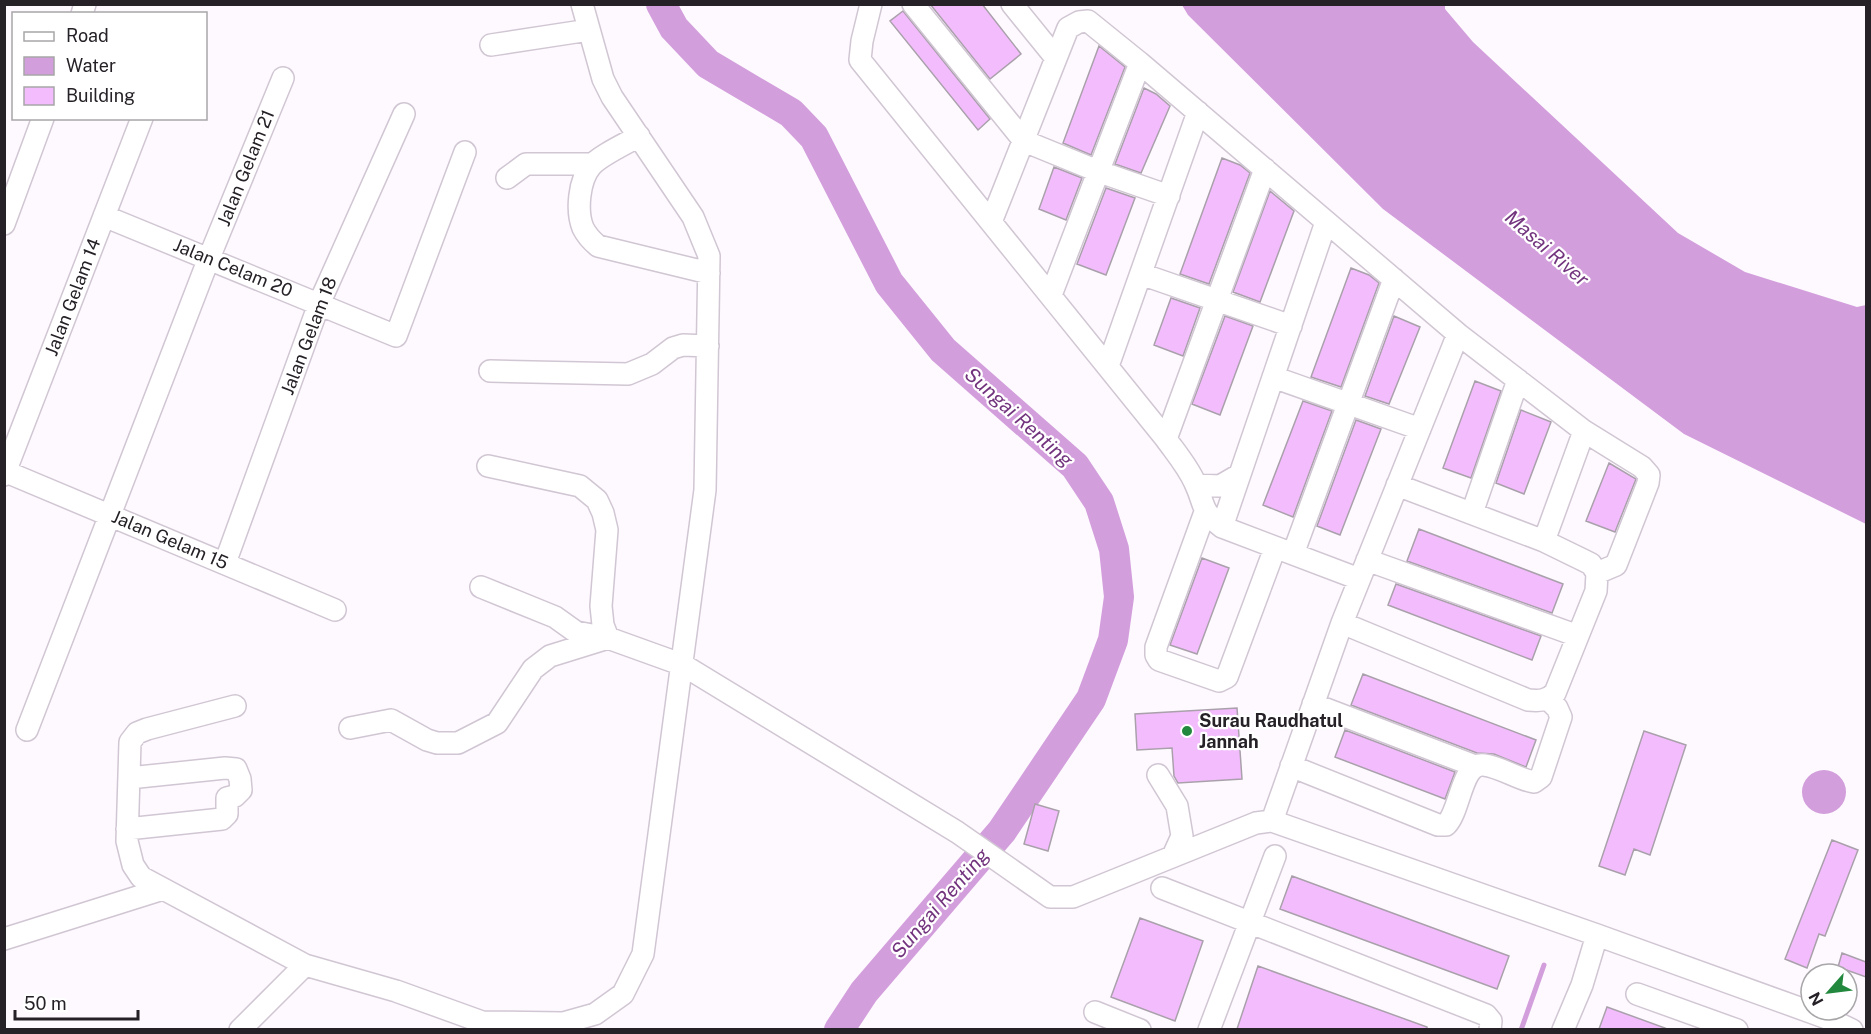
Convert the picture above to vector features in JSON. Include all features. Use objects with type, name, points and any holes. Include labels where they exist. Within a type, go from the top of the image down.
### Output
[{"type":"street","points":[[235,706],[137,734],[130,742],[127,841],[133,865],[141,877],[305,965],[396,991],[482,1022],[563,1023],[595,1014],[623,994],[644,954],[705,490],[709,256],[693,217],[612,97],[603,79],[582,4]]},
{"type":"street","points":[[871,4],[860,60],[1166,439],[1196,484],[1205,512],[1222,527],[1359,579]]},
{"type":"street","points":[[914,4],[1024,141],[1100,172],[1169,196]]},
{"type":"street","points":[[1012,4],[1055,57]]},
{"type":"street","points":[[991,222],[1068,28],[1079,22],[1088,21],[1458,334],[1584,431],[1642,467],[1649,475],[1648,483],[1616,565],[1597,573]]},
{"type":"street","points":[[491,45],[589,30]]},
{"type":"street","points":[[1051,295],[1140,63]]},
{"type":"street","name":"Jalan Gelam 21","points":[[27,730],[209,258],[283,78]]},
{"type":"street","points":[[1108,366],[1198,112]]},
{"type":"street","name":"Jalan Gelam 18","points":[[225,563],[319,304],[404,114]]},
{"type":"street","points":[[4,224],[42,120]]},
{"type":"street","name":"Jalan Gelam 14","points":[[5,473],[141,120]]},
{"type":"street","points":[[507,178],[526,164],[592,164],[639,136]]},
{"type":"street","name":"Jalan Celam 20","points":[[104,216],[396,336],[465,152]]},
{"type":"street","points":[[592,164],[584,179],[580,214],[583,227],[590,239],[598,246],[709,273]]},
{"type":"street","points":[[1166,439],[1265,169]]},
{"type":"street","points":[[1222,527],[1326,222]]},
{"type":"street","points":[[1141,274],[1291,326]]},
{"type":"street","points":[[1205,512],[1156,647],[1156,655],[1159,660],[1214,680],[1223,681],[1227,677],[1284,551],[1348,404],[1394,279]]},
{"type":"street","points":[[1272,821],[1342,623],[1458,334]]},
{"type":"street","points":[[490,371],[628,374],[652,364],[673,348],[684,345],[708,346]]},
{"type":"street","points":[[1273,377],[1420,429]]},
{"type":"street","points":[[1472,513],[1518,380]]},
{"type":"street","points":[[1544,541],[1584,431]]},
{"type":"street","points":[[488,466],[580,486],[597,500],[603,513],[606,530],[600,606],[608,638]]},
{"type":"street","name":"Jalan Gelam 15","points":[[5,473],[111,515],[335,610]]},
{"type":"street","points":[[1196,484],[1220,486],[1239,475]]},
{"type":"street","points":[[1342,623],[1528,700],[1539,701],[1548,699],[1555,693],[1596,591],[1597,573],[1591,564],[1544,541],[1397,485]]},
{"type":"street","points":[[1367,560],[1578,636]]},
{"type":"street","points":[[481,587],[555,617],[576,632],[608,638],[683,665],[957,832],[1050,897],[1073,897],[1256,822],[1272,821],[1799,1008]]},
{"type":"street","points":[[350,728],[391,720],[427,740],[437,743],[458,743],[497,723],[533,669],[550,656],[608,638]]},
{"type":"street","points":[[1313,704],[1475,766],[1485,765],[1534,782],[1541,777],[1561,717],[1557,708],[1548,699]]},
{"type":"street","points":[[1292,766],[1438,825],[1446,825],[1452,818],[1468,773],[1475,766]]},
{"type":"street","points":[[127,829],[222,819],[227,814],[227,798],[236,796],[241,789],[236,769],[225,768],[129,778]]},
{"type":"street","points":[[1158,775],[1177,806],[1182,836],[1173,856]]},
{"type":"street","points":[[1209,1029],[1275,856]]},
{"type":"street","points":[[1162,888],[1486,1015],[1491,1021],[1490,1029]]},
{"type":"street","points":[[4,939],[163,889]]},
{"type":"street","points":[[1563,1029],[1581,985],[1597,935]]},
{"type":"street","points":[[240,1029],[305,965]]},
{"type":"street","points":[[1637,993],[1737,1029]]},
{"type":"street","points":[[1095,1012],[1140,1029]]},
{"type":"street","points":[[1836,1022],[1852,1029]]},
{"type":"water","name":"Masai River","points":[[1182,5],[1445,5],[1445,9],[1473,42],[1678,233],[1745,272],[1857,307],[1866,305],[1866,524],[1684,434],[1383,209],[1188,15]]},
{"type":"water","points":[[1824,770],[1833,771],[1840,776],[1845,783],[1845,801],[1840,808],[1833,813],[1824,814],[1815,813],[1808,808],[1803,801],[1802,792],[1803,783],[1808,776],[1815,771]]},
{"type":"building","points":[[930,4],[982,4],[1021,54],[990,79]]},
{"type":"building","points":[[903,11],[990,119],[978,130],[890,21]]},
{"type":"building","points":[[1099,46],[1125,67],[1091,155],[1063,143]]},
{"type":"building","points":[[1144,88],[1156,94],[1170,106],[1141,173],[1115,164]]},
{"type":"building","points":[[1222,158],[1240,165],[1250,173],[1209,284],[1180,274]]},
{"type":"building","points":[[1054,167],[1082,178],[1066,220],[1039,209]]},
{"type":"building","points":[[1106,188],[1135,198],[1106,275],[1077,264]]},
{"type":"building","points":[[1270,191],[1294,211],[1260,302],[1233,292]]},
{"type":"building","points":[[1351,268],[1369,275],[1379,283],[1341,387],[1311,377]]},
{"type":"building","points":[[1171,298],[1200,308],[1183,356],[1154,345]]},
{"type":"building","points":[[1225,316],[1253,326],[1220,415],[1192,404]]},
{"type":"building","points":[[1394,316],[1420,327],[1389,404],[1365,396]]},
{"type":"building","points":[[1475,381],[1501,391],[1471,478],[1443,468]]},
{"type":"building","points":[[1303,401],[1332,411],[1293,517],[1263,505]]},
{"type":"building","points":[[1521,410],[1551,422],[1524,494],[1496,483]]},
{"type":"building","points":[[1356,420],[1381,429],[1340,535],[1317,526]]},
{"type":"building","points":[[1609,463],[1636,479],[1615,532],[1586,521]]},
{"type":"building","points":[[1419,529],[1563,584],[1552,613],[1407,561]]},
{"type":"building","points":[[1202,558],[1229,568],[1197,654],[1170,645]]},
{"type":"building","points":[[1396,584],[1541,636],[1532,660],[1388,605]]},
{"type":"building","points":[[1363,674],[1536,740],[1526,767],[1494,754],[1477,753],[1351,705]]},
{"type":"building","name":"Surau Raudhatul Jannah","points":[[1237,708],[1242,779],[1178,783],[1174,776],[1172,748],[1137,750],[1135,714]]},
{"type":"building","points":[[1345,730],[1455,772],[1445,799],[1335,757]]},
{"type":"building","points":[[1644,731],[1686,745],[1650,855],[1634,849],[1625,875],[1599,866]]},
{"type":"building","points":[[1035,804],[1059,811],[1048,851],[1024,844]]},
{"type":"building","points":[[1832,840],[1858,850],[1825,936],[1819,934],[1809,962],[1799,962],[1799,965],[1785,959]]},
{"type":"building","points":[[1292,876],[1509,956],[1497,989],[1280,909]]},
{"type":"building","points":[[1140,918],[1203,941],[1175,1021],[1111,997]]},
{"type":"building","points":[[1842,953],[1866,962],[1866,977],[1859,974],[1859,962],[1839,962]]},
{"type":"building","points":[[1258,966],[1427,1027],[1427,1029],[1237,1029]]},
{"type":"building","points":[[1607,1007],[1665,1028],[1599,1029]]},
{"type":"waterway","name":"Sungai Renting","points":[[661,4],[674,28],[708,64],[791,113],[814,137],[889,283],[943,350],[1075,466],[1099,502],[1114,549],[1119,597],[1113,640],[1091,699],[1002,831],[864,992],[839,1030]]},
{"type":"waterway","points":[[1521,1030],[1544,965]]},
{"type":"place","name":"Surau Raudhatul Jannah","points":[[1187,731]]}]
